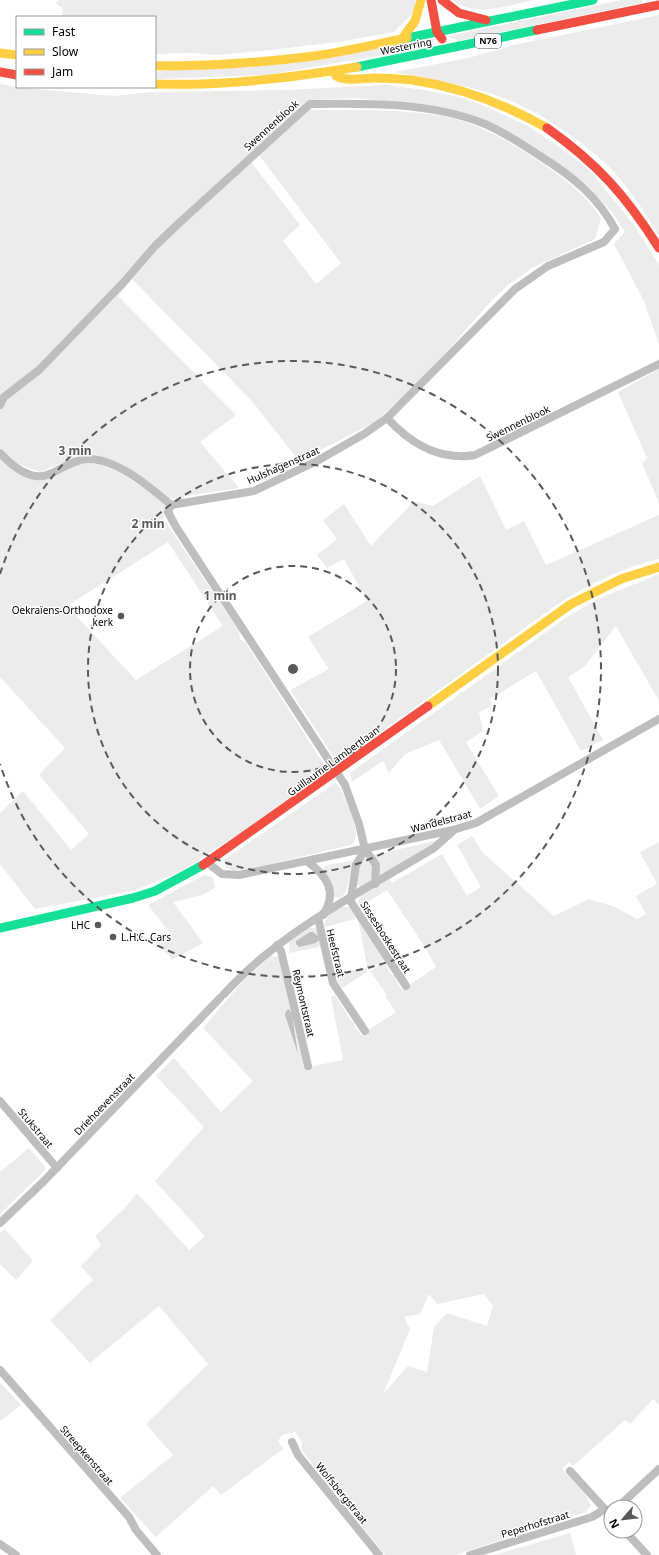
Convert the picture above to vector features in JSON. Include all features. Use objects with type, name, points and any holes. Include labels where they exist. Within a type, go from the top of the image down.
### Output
[{"type":"main road","points":[[402,39],[415,24],[419,15],[421,0]]},
{"type":"main road","points":[[431,0],[437,32],[443,40],[454,48]]},
{"type":"main road","points":[[442,0],[459,13],[491,21]]},
{"type":"main road","name":"Westerring","points":[[156,66],[211,66],[258,63],[316,56],[593,0]]},
{"type":"main road","name":"Westerring","points":[[156,84],[199,85],[251,82],[328,72],[454,48],[659,5]]},
{"type":"main road","points":[[0,53],[16,56]]},
{"type":"main road","points":[[0,72],[16,75]]},
{"type":"main road","points":[[328,72],[341,79],[404,79],[456,88],[508,107],[545,128],[576,149],[600,170],[624,197],[647,228],[659,248]]},
{"type":"main road","name":"Guillaume Lambertlaan","points":[[0,928],[133,898],[173,883],[208,863],[338,772],[571,604],[621,579],[659,567]]},
{"type":"street","name":"Swennenblook","points":[[0,405],[4,397],[39,370],[123,284],[155,246],[310,104],[366,103],[405,106],[444,112],[485,124],[518,142],[557,167],[592,196],[605,210],[616,229]]},
{"type":"street","name":"Hulshagenstraat","points":[[171,505],[254,491],[317,461],[387,418],[515,289],[548,266],[604,242],[616,229]]},
{"type":"street","name":"Swennenblook","points":[[387,418],[398,430],[415,443],[427,449],[460,458],[475,455],[659,364]]},
{"type":"street","points":[[0,453],[17,468],[39,475],[46,475],[71,463],[86,459],[109,462],[151,488],[171,505],[168,512],[176,527],[338,772],[345,785],[359,824],[365,849],[376,865],[375,884]]},
{"type":"street","name":"Wandelstraat","points":[[208,863],[222,874],[229,876],[308,862],[453,830],[476,823],[659,719]]},
{"type":"street","name":"Driehoevenstraat","points":[[0,1223],[57,1168],[222,996],[242,973],[277,946],[320,917],[434,848],[453,830]]},
{"type":"street","points":[[350,898],[356,865],[365,849]]},
{"type":"street","points":[[308,862],[322,874],[329,888],[330,901],[320,917]]},
{"type":"street","name":"Sissesboskestraat","points":[[350,898],[406,986]]},
{"type":"street","name":"Heefstraat","points":[[320,917],[333,983],[365,1031]]},
{"type":"street","name":"Reymontstraat","points":[[277,946],[281,951],[308,1066]]},
{"type":"street","name":"Stukstraat","points":[[0,1101],[57,1168]]},
{"type":"street","name":"Streepkenstraat","points":[[0,1370],[129,1517],[136,1530],[157,1555]]},
{"type":"street","name":"Wolfsbergstraat","points":[[292,1442],[298,1455],[379,1555]]},
{"type":"street","points":[[627,1499],[659,1469]]},
{"type":"street","points":[[570,1471],[603,1507]]},
{"type":"street","name":"Peperhofstraat","points":[[470,1555],[603,1514]]},
{"type":"street","points":[[632,1539],[647,1555]]},
{"type":"street","points":[[0,1544],[16,1555]]},
{"type":"shaded area","points":[[59,0],[415,0],[415,11],[394,32],[338,42],[218,55],[193,53],[156,54],[156,16],[61,16],[63,9],[56,3]]},
{"type":"shaded area","points":[[452,0],[534,0],[492,9],[481,9],[461,5]]},
{"type":"shaded area","points":[[622,0],[642,0],[642,3],[458,41],[448,36]]},
{"type":"shaded area","points":[[659,15],[659,237],[638,203],[614,172],[582,143],[555,125],[518,104],[473,88],[395,72],[468,58],[514,45]]},
{"type":"shaded area","points":[[433,39],[434,46],[266,75],[156,79],[156,72]]},
{"type":"shaded area","points":[[0,84],[16,87],[16,88],[113,96],[152,92],[285,90],[387,85],[424,90],[463,98],[528,126],[561,148],[590,171],[634,225],[659,265],[659,345],[644,301],[614,244],[625,232],[612,212],[588,187],[565,168],[495,125],[386,101],[356,98],[310,100],[311,110],[377,110],[410,112],[456,119],[483,129],[522,150],[546,166],[569,183],[583,196],[601,218],[595,239],[532,268],[508,285],[492,300],[448,350],[403,397],[375,422],[299,461],[252,401],[132,279],[118,296],[236,415],[200,442],[239,488],[168,499],[101,458],[81,455],[40,472],[13,462],[0,447]],"holes":[[[258,154],[341,263],[316,284],[283,241],[300,225],[250,161]]]},
{"type":"shaded area","points":[[659,369],[659,503],[642,463],[647,458],[618,392]]},
{"type":"shaded area","points":[[0,459],[22,474],[40,480],[51,477],[75,465],[85,463],[96,464],[106,467],[128,478],[165,505],[163,518],[239,631],[240,639],[246,643],[325,766],[322,774],[237,835],[179,872],[136,890],[35,909],[0,864],[0,813],[23,791],[71,850],[89,834],[39,775],[65,748],[0,677]],"holes":[[[168,542],[223,626],[136,680],[67,606]]]},
{"type":"shaded area","points":[[480,476],[506,530],[524,521],[546,565],[659,515],[659,559],[632,567],[595,583],[559,603],[342,760],[333,756],[290,690],[329,669],[308,637],[367,601],[344,559],[327,568],[317,555],[337,539],[323,520],[344,504],[371,546],[414,501],[433,506]]},
{"type":"shaded area","points":[[659,574],[659,701],[616,626],[584,667],[568,677],[603,740],[581,751],[536,671],[490,699],[492,706],[479,712],[483,731],[466,742],[499,796],[480,809],[439,740],[405,754],[389,773],[383,761],[352,782],[350,773],[567,617],[598,599]]},
{"type":"shaded area","points":[[335,783],[338,785],[345,798],[354,823],[356,836],[351,845],[257,867],[234,871],[226,868],[224,860]]},
{"type":"shaded area","points":[[472,836],[483,853],[554,916],[589,899],[613,906],[637,919],[646,914],[636,896],[657,884],[640,852],[659,842],[659,1405],[653,1399],[630,1424],[625,1420],[573,1466],[569,1462],[562,1469],[585,1494],[591,1505],[586,1512],[455,1555],[385,1555],[302,1451],[302,1442],[295,1432],[282,1435],[278,1441],[283,1449],[221,1495],[213,1486],[156,1537],[120,1498],[173,1455],[146,1424],[208,1364],[159,1306],[90,1363],[50,1320],[93,1280],[81,1266],[101,1245],[95,1236],[125,1208],[137,1193],[189,1250],[205,1236],[155,1181],[204,1127],[156,1076],[174,1058],[221,1112],[253,1081],[203,1028],[243,981],[271,956],[280,957],[295,1021],[293,1022],[296,1036],[299,1035],[299,1038],[297,1039],[300,1052],[302,1052],[303,1056],[301,1056],[304,1068],[343,1060],[331,997],[335,995],[352,1022],[355,1021],[356,1023],[354,1025],[361,1035],[396,1012],[385,996],[387,995],[370,971],[384,963],[392,975],[394,974],[397,978],[395,979],[402,990],[436,967],[425,947],[387,890],[360,907],[358,904],[360,896],[389,878],[392,883],[442,854],[467,896],[481,887],[457,845]],"holes":[[[429,1294],[437,1304],[484,1294],[493,1306],[487,1326],[447,1313],[434,1327],[427,1372],[408,1366],[383,1394],[410,1329],[404,1317],[420,1314]]]},
{"type":"shaded area","points":[[438,840],[438,842],[380,877],[374,855]]},
{"type":"shaded area","points":[[364,858],[373,865],[373,874],[369,884],[360,887],[356,884],[359,864]]},
{"type":"shaded area","points":[[352,861],[353,864],[345,894],[339,898],[334,897],[323,869],[326,865]]},
{"type":"shaded area","points":[[204,875],[213,877],[215,888],[202,895],[173,902],[203,943],[172,960],[158,943],[171,934],[148,905]]},
{"type":"shaded area","points":[[342,907],[349,907],[354,912],[355,919],[325,927],[326,917]]},
{"type":"shaded area","points":[[358,918],[385,959],[370,970],[367,966]]},
{"type":"shaded area","points":[[308,928],[315,928],[318,932],[320,939],[319,947],[289,953],[289,942]]},
{"type":"shaded area","points":[[310,932],[313,932],[318,936],[319,940],[316,943],[299,947],[296,944],[296,941]]},
{"type":"shaded area","points":[[366,968],[367,972],[342,988],[337,980],[336,974]]},
{"type":"shaded area","points":[[289,1009],[292,1014],[298,1054],[285,1015],[286,1011]]},
{"type":"shaded area","points":[[29,1148],[45,1167],[45,1170],[0,1214],[0,1172]]},
{"type":"shaded area","points":[[5,1229],[33,1261],[16,1280],[0,1264],[0,1233]]},
{"type":"shaded area","points":[[0,1382],[21,1405],[0,1421]]},
{"type":"shaded area","points":[[570,1533],[576,1555],[494,1555]]},
{"type":"traffic: fast","points":[[407,38],[593,0]]},
{"type":"traffic: fast","points":[[357,67],[537,30]]},
{"type":"traffic: fast","points":[[0,928],[133,898],[155,891],[203,865]]},
{"type":"traffic: slow","points":[[402,39],[415,21],[421,0]]},
{"type":"traffic: slow","points":[[156,66],[235,64],[274,61],[314,56],[407,38]]},
{"type":"traffic: slow","points":[[0,53],[16,55]]},
{"type":"traffic: slow","points":[[156,84],[206,84],[256,80],[306,75],[357,67]]},
{"type":"traffic: slow","points":[[336,76],[345,79],[380,78],[412,80],[447,87],[498,104],[547,128]]},
{"type":"traffic: slow","points":[[428,706],[571,604],[621,579],[659,567]]},
{"type":"traffic: jam","points":[[431,0],[437,32],[442,39]]},
{"type":"traffic: jam","points":[[442,0],[459,13],[486,20]]},
{"type":"traffic: jam","points":[[537,30],[659,5]]},
{"type":"traffic: jam","points":[[0,72],[16,75]]},
{"type":"traffic: jam","points":[[547,128],[565,141],[610,182],[635,212],[659,248]]},
{"type":"traffic: jam","points":[[203,865],[428,706]]},
{"type":"place","name":"Oekraïens-Orthodoxe kerk","points":[[121,616]]},
{"type":"place","name":"LHC","points":[[98,925]]},
{"type":"place","name":"L.H.C. Cars","points":[[113,937]]}]
